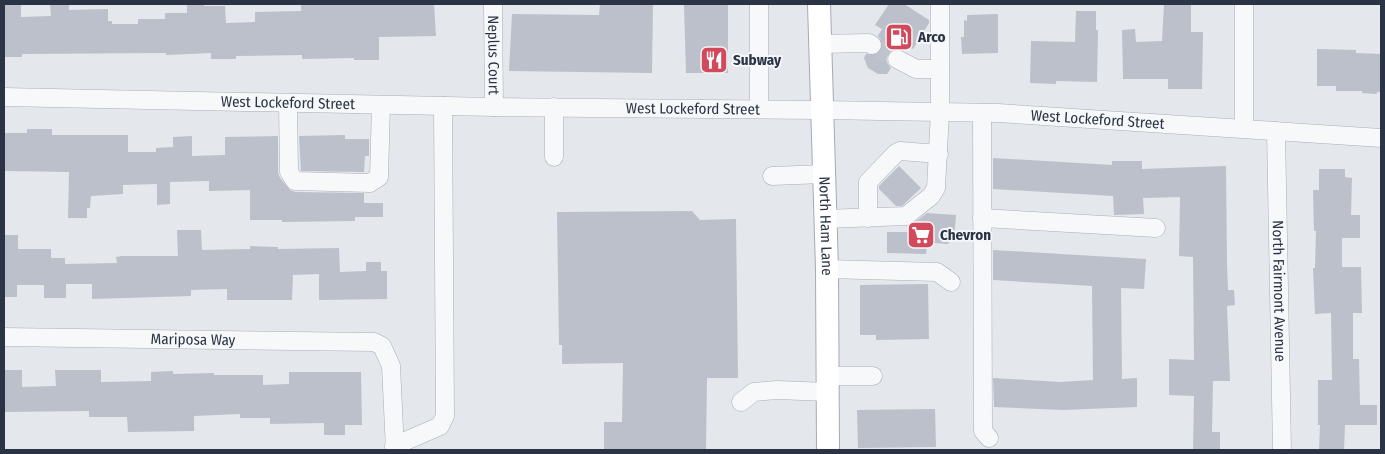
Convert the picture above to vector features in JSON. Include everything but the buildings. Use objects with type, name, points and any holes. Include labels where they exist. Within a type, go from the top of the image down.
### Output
[{"type":"main road","name":"North Ham Lane","points":[[819,4],[827,269],[828,450]]},
{"type":"street","name":"Neplus Court","points":[[493,4],[494,107]]},
{"type":"street","points":[[759,4],[759,109]]},
{"type":"street","points":[[825,219],[906,216],[931,196],[936,188],[940,112],[940,4]]},
{"type":"street","points":[[1244,4],[1244,128]]},
{"type":"street","points":[[820,44],[869,43],[872,45]]},
{"type":"street","points":[[897,59],[916,69],[940,69]]},
{"type":"street","name":"West Lockeford Street","points":[[4,98],[554,108],[982,113],[1381,138]]},
{"type":"street","points":[[288,103],[289,172],[296,181],[370,183],[379,177],[381,105]]},
{"type":"street","points":[[394,448],[440,426],[445,416],[443,106]]},
{"type":"street","points":[[554,108],[554,157]]},
{"type":"street","points":[[982,113],[983,431],[989,438]]},
{"type":"street","name":"North Fairmont Avenue","points":[[1276,131],[1282,450]]},
{"type":"street","points":[[868,218],[868,182],[896,153],[939,154]]},
{"type":"street","points":[[772,176],[824,174]]},
{"type":"street","points":[[982,218],[1156,228]]},
{"type":"street","points":[[827,269],[937,272],[951,282]]},
{"type":"street","name":"Mariposa Way","points":[[4,336],[374,342],[382,346],[391,366],[394,448]]},
{"type":"street","points":[[741,402],[754,392],[828,384],[873,376]]},
{"type":"tunnel","points":[[872,45],[897,59]]},
{"type":"place","name":"Arco","points":[[899,37]]},
{"type":"place","name":"Subway","points":[[714,60]]},
{"type":"place","name":"Chevron","points":[[921,235]]}]
